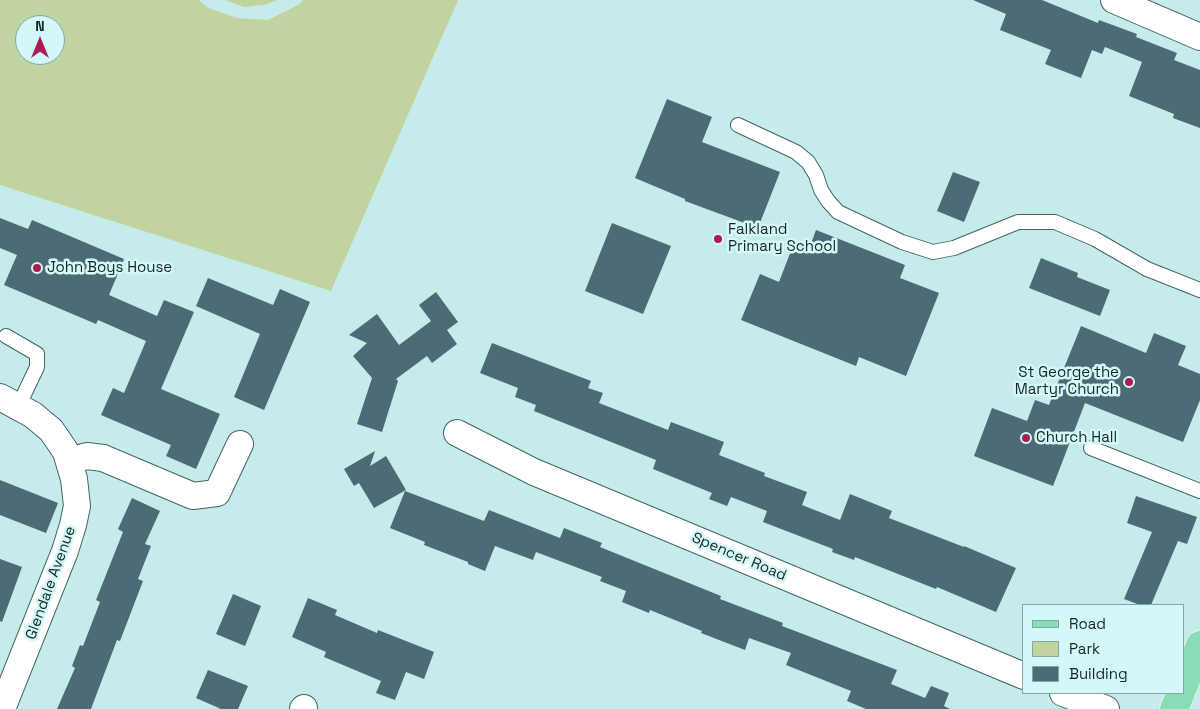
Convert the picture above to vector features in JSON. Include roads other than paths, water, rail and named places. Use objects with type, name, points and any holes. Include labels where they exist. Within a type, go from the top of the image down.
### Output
[{"type":"main road","points":[[1185,682],[1200,645]]},
{"type":"main road","points":[[1174,709],[1181,694]]},
{"type":"street","points":[[1114,0],[1200,37]]},
{"type":"street","name":"Glendale Avenue","points":[[2,709],[65,551],[74,525],[77,506],[77,492],[66,452],[51,430],[33,415],[9,402]]},
{"type":"street","name":"Spencer Road","points":[[456,432],[534,472],[1022,675]]},
{"type":"street","points":[[69,461],[87,456],[103,458],[193,496],[217,493],[240,444]]},
{"type":"street","points":[[1066,694],[1106,709]]},
{"type":"lane","points":[[738,125],[796,152],[808,162],[816,175],[824,196],[838,212],[902,242],[933,252],[954,248],[1018,222],[1055,222],[1095,238],[1147,269],[1200,290]]},
{"type":"lane","points":[[6,336],[37,354],[37,367],[9,402]]},
{"type":"lane","points":[[1091,448],[1200,491]]},
{"type":"place","name":"Falkland Primary School","points":[[718,239]]},
{"type":"place","name":"John Boys House","points":[[37,268]]},
{"type":"place","name":"St George the Martyr Church","points":[[1129,382]]},
{"type":"place","name":"Church Hall","points":[[1026,438]]}]
